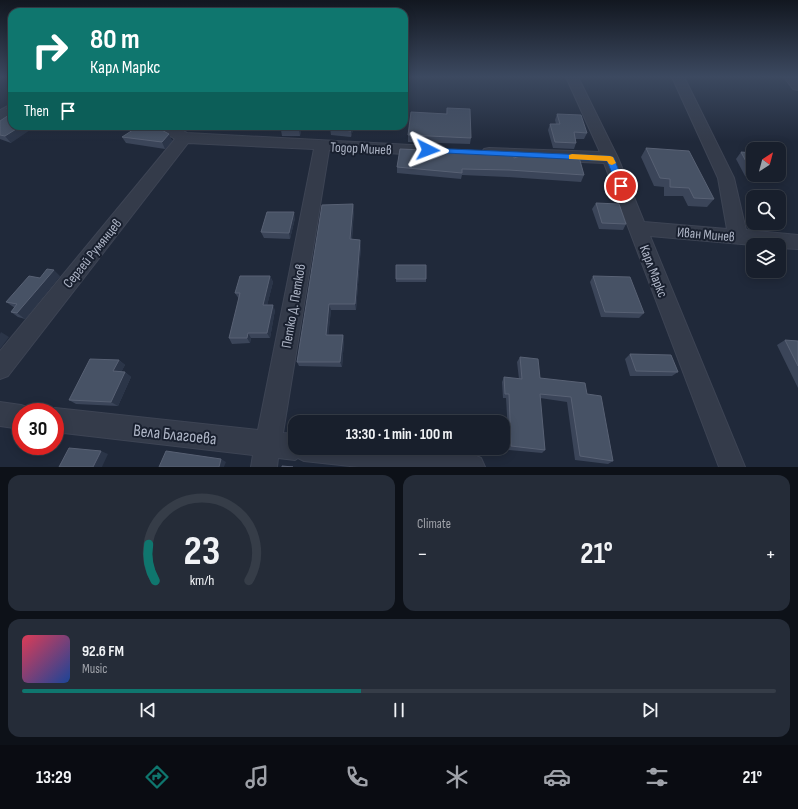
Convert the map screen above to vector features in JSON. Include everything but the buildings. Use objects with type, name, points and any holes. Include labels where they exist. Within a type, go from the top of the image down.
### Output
[{"type":"street","name":"Карл Маркс","points":[[582,99],[610,158],[732,467]]},
{"type":"street","points":[[688,99],[726,178],[738,237]]},
{"type":"street","name":"Тодор Минев","points":[[171,130],[184,138],[439,151]]},
{"type":"street","name":"Сергей Румянцев","points":[[0,368],[184,138]]},
{"type":"street","name":"Петко Д. Петков","points":[[266,455],[322,146]]},
{"type":"street","points":[[478,153],[610,158]]},
{"type":"street","name":"Иван Минев","points":[[638,228],[798,242]]},
{"type":"street","points":[[0,414],[12,416]]},
{"type":"street","name":"Вела Благоева","points":[[64,421],[266,455],[288,449]]},
{"type":"street","points":[[366,455],[472,467]]},
{"type":"slow traffic","points":[[572,157],[610,158],[612,163]]},
{"type":"route","points":[[428,150],[610,158],[621,186]]}]
